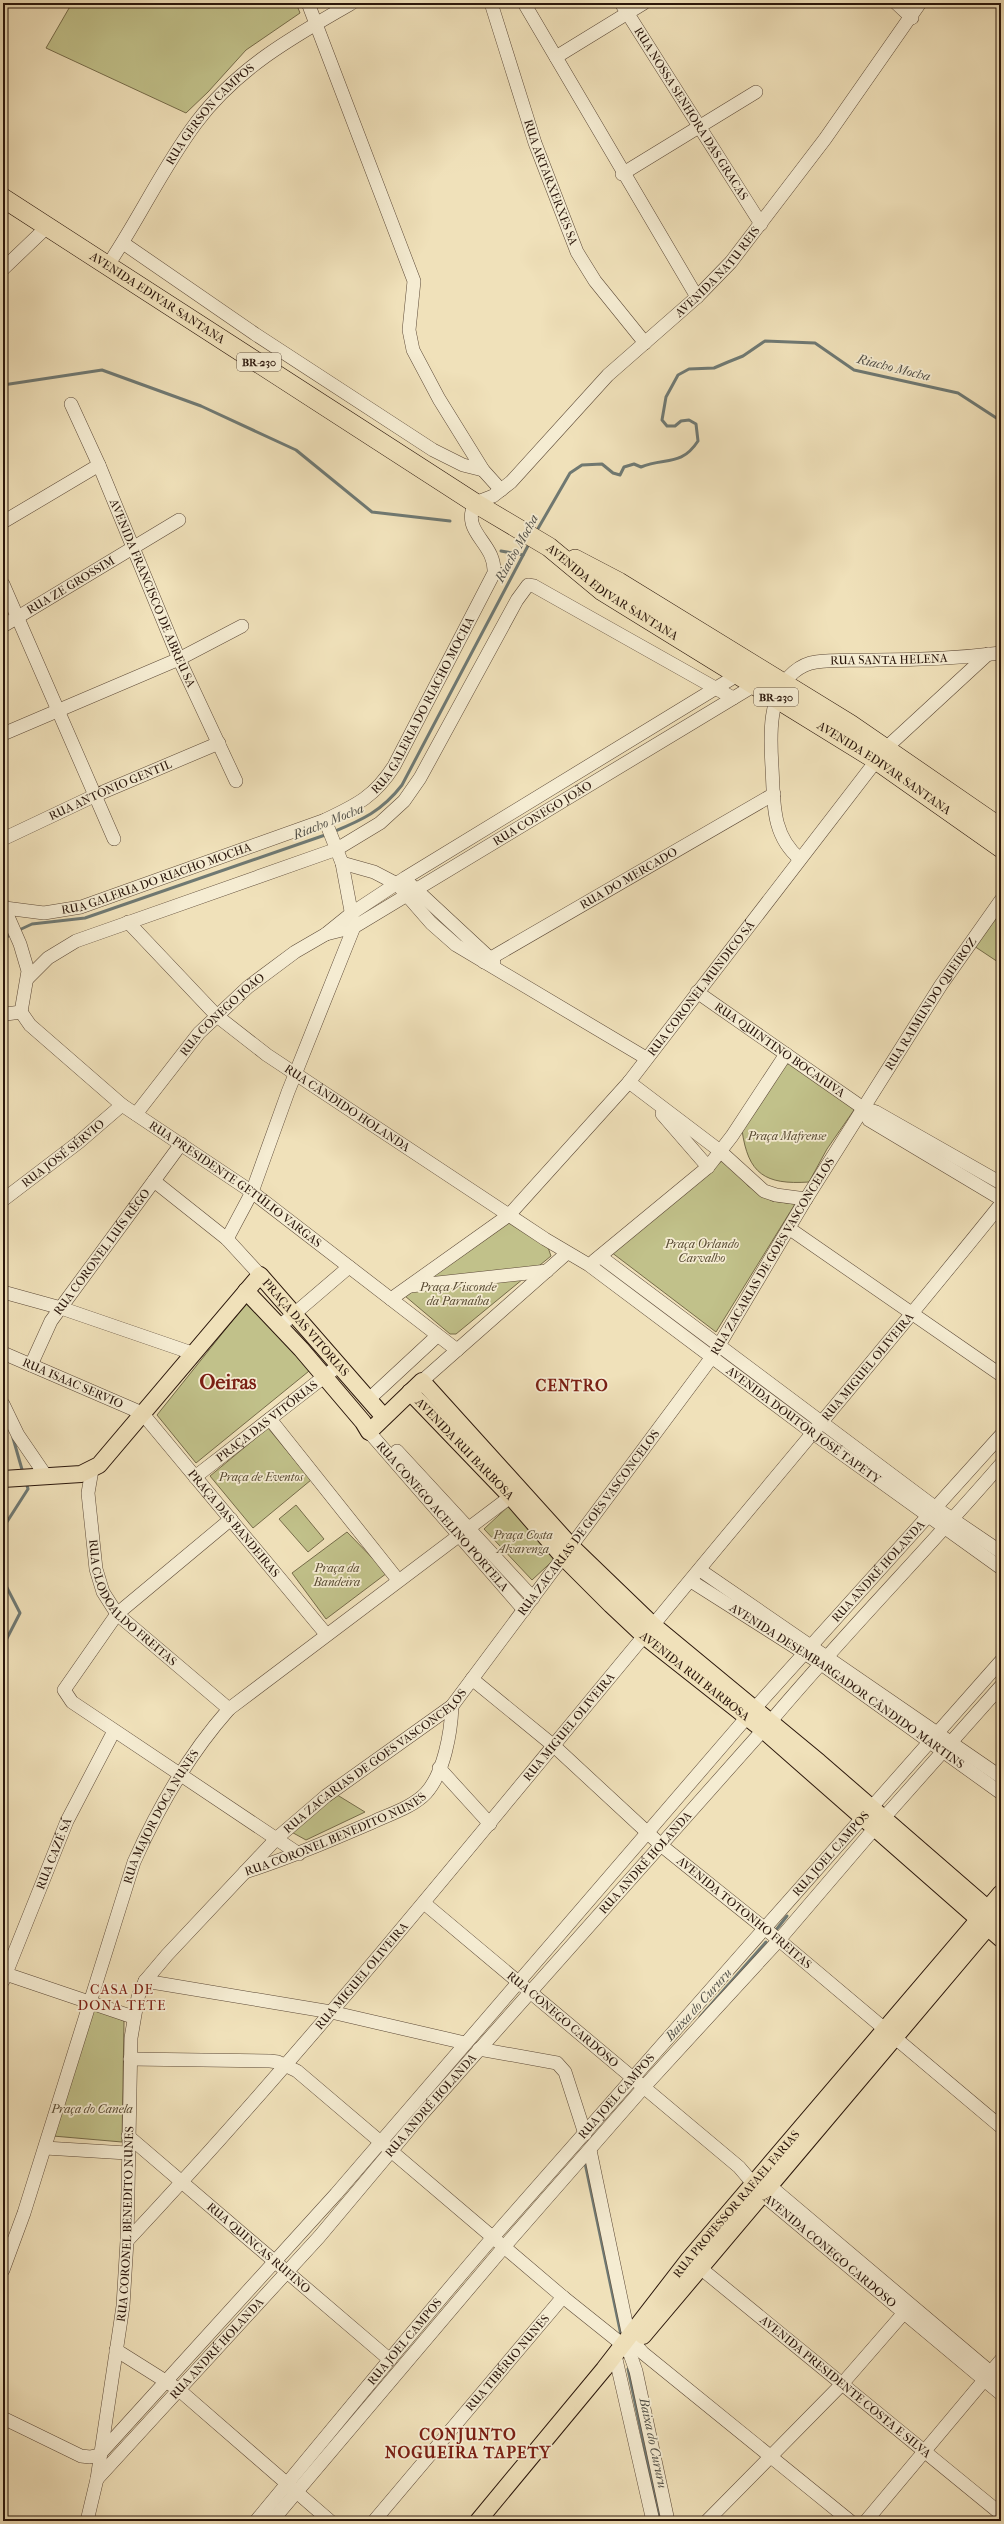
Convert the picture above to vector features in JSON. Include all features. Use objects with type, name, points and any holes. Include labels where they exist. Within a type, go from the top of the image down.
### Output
[{"type":"highway","name":"AVENIDA EDIVAR SANTANA","points":[[3,198],[475,503],[547,545],[619,582],[748,675],[781,691],[1001,828]]},
{"type":"highway","name":"AVENIDA EDIVAR SANTANA","points":[[881,754],[1001,848]]},
{"type":"main road","points":[[9,1478],[81,1474],[92,1470],[260,1275]]},
{"type":"main road","name":"PRAÇA DAS VITORIAS","points":[[260,1275],[368,1400],[372,1425]]},
{"type":"main road","name":"RUA CONEGO ACELINO PORTELA","points":[[246,1291],[280,1326],[324,1377],[372,1425]]},
{"type":"main road","points":[[372,1425],[422,1381]]},
{"type":"main road","name":"AVENIDA RUI BARBOSA","points":[[422,1381],[515,1493],[568,1553],[648,1631],[767,1725],[873,1818],[992,1917],[1001,1939]]},
{"type":"main road","name":"AVENIDA RUI BARBOSA","points":[[410,1392],[515,1493]]},
{"type":"main road","name":"RUA PROFESSOR RAFAEL FARIAS","points":[[490,2521],[694,2263],[992,1917],[1001,1893]]},
{"type":"main road","name":"RUA PROFESSOR RAFAEL FARIAS","points":[[478,2521],[625,2351]]},
{"type":"street","points":[[308,3],[414,281],[409,321],[413,350],[439,399],[483,470],[501,490]]},
{"type":"street","name":"RUA GERSON CAMPOS","points":[[108,265],[186,138],[209,108],[251,66],[316,24],[352,3]]},
{"type":"street","name":"RUA ARTARXERXES SA","points":[[491,3],[535,144],[577,252],[595,281],[645,343]]},
{"type":"street","points":[[524,3],[622,174],[697,297]]},
{"type":"street","points":[[556,57],[624,8],[644,3]]},
{"type":"street","points":[[896,3],[912,18]]},
{"type":"street","name":"AVENIDA NATU REIS","points":[[475,503],[501,490],[530,464],[599,384],[697,297],[731,262],[761,224],[912,18],[920,3]]},
{"type":"street","name":"RUA NOSSA SENHORA DAS GRACAS","points":[[624,8],[761,224]]},
{"type":"street","points":[[622,174],[700,128],[756,92]]},
{"type":"street","points":[[3,269],[48,226]]},
{"type":"street","name":"AVENIDA EDIVAR SANTANA","points":[[122,243],[255,334],[433,450],[463,466],[483,470]]},
{"type":"street","name":"AVENIDA FRANCISCO DE ABREU SA","points":[[71,404],[133,546],[179,659],[236,781]]},
{"type":"street","points":[[3,522],[98,465]]},
{"type":"street","name":"RUA GALERIA DO RIACHO MOCHA","points":[[4,906],[44,913],[81,907],[326,822],[357,805],[372,794],[386,778],[490,585],[494,574],[495,562],[470,520],[470,512],[475,503]]},
{"type":"street","name":"RUA ZE GROSSIM","points":[[3,626],[133,546],[179,520]]},
{"type":"street","points":[[3,584],[96,795],[114,840]]},
{"type":"street","points":[[28,978],[59,950],[96,933],[337,847],[380,824],[404,801],[420,778],[517,600],[528,585],[534,586],[719,688],[733,698]]},
{"type":"street","points":[[3,734],[57,709],[179,659],[242,626]]},
{"type":"street","name":"RUA SANTA HELENA","points":[[781,691],[793,674],[814,662],[995,654]]},
{"type":"street","name":"RUA CORONEL MUNDICO SÁ","points":[[391,1299],[509,1215],[629,1082],[881,754],[995,654]]},
{"type":"street","name":"RUA CONEGO JOÃO","points":[[136,1114],[180,1055],[217,1016],[274,967],[326,934],[352,913],[401,881],[719,688],[748,675]]},
{"type":"street","name":"RUA CONEGO JOÃO","points":[[326,934],[354,927],[733,698],[748,675]]},
{"type":"street","points":[[781,691],[772,727],[775,823],[780,835],[792,853],[800,859]]},
{"type":"street","name":"RUA ANTÔNIO GENTIL","points":[[3,839],[96,795],[219,743]]},
{"type":"street","points":[[571,778],[579,790]]},
{"type":"street","name":"RUA DO MERCADO","points":[[487,960],[774,794]]},
{"type":"street","points":[[154,1181],[227,1240],[252,1192],[295,1076],[354,927],[342,863],[326,822]]},
{"type":"street","points":[[342,863],[360,867],[401,881],[448,939],[487,960],[646,1058]]},
{"type":"street","name":"RUA RAIMUNDO QUEIROZ","points":[[863,1108],[948,975],[1001,900]]},
{"type":"street","points":[[3,1016],[6,1014],[20,1012],[28,978],[26,965],[4,906]]},
{"type":"street","name":"RUA CÂNDIDO HOLANDA","points":[[128,922],[217,1016],[295,1076],[567,1253],[589,1265]]},
{"type":"street","name":"RUA QUINTINO BOCAIUVA","points":[[697,992],[863,1108]]},
{"type":"street","name":"RUA PRESIDENTE GETÚLIO VARGAS","points":[[20,1012],[30,1025],[122,1105],[252,1192],[457,1350]]},
{"type":"street","points":[[589,1265],[708,1167],[786,1054]]},
{"type":"street","points":[[629,1082],[720,1151],[764,1191],[776,1195],[806,1199]]},
{"type":"street","points":[[643,1093],[708,1167]]},
{"type":"street","name":"RUA JOSÉ SÉRVIO","points":[[3,1200],[79,1142],[122,1105]]},
{"type":"street","points":[[863,1108],[876,1112],[1001,1183]]},
{"type":"street","points":[[863,1108],[869,1120],[1001,1199]]},
{"type":"street","name":"RUA ZACARIAS DE GOES VASCONCELOS","points":[[243,1872],[277,1838],[326,1796],[452,1706],[568,1553],[712,1357],[790,1229],[806,1199],[863,1108]]},
{"type":"street","name":"RUA CORONEL LUÍS RÊGO","points":[[31,1365],[45,1333],[61,1308],[181,1144]]},
{"type":"street","name":"RUA MIGUEL OLIVEIRA","points":[[127,2241],[182,2182],[286,2065],[424,1903],[648,1631],[914,1313],[1001,1204]]},
{"type":"street","points":[[790,1229],[914,1313],[1001,1375]]},
{"type":"street","name":"PRAÇA DAS VITORIAS","points":[[227,1240],[260,1275]]},
{"type":"street","points":[[422,1381],[567,1253]]},
{"type":"street","name":"AVENIDA DOUTOR JOSÉ TAPETY","points":[[601,1256],[822,1422],[932,1512]]},
{"type":"street","name":"AVENIDA DOUTOR JOSÉ TAPETY","points":[[589,1265],[813,1433],[949,1524],[1001,1568]]},
{"type":"street","points":[[280,1326],[349,1267]]},
{"type":"street","points":[[408,1286],[548,1271]]},
{"type":"street","points":[[3,1292],[61,1308],[192,1353]]},
{"type":"street","points":[[368,1400],[437,1336]]},
{"type":"street","name":"RUA ISAAC SERVIO","points":[[3,1353],[142,1413]]},
{"type":"street","name":"PRAÇA DAS VITÓRIAS","points":[[195,1477],[338,1366]]},
{"type":"street","points":[[3,1404],[18,1435],[42,1476]]},
{"type":"street","name":"PRAÇA DAS BANDEIRAS","points":[[142,1413],[326,1634]]},
{"type":"street","points":[[270,1418],[398,1580]]},
{"type":"street","name":"RUA CONEGO ACELINO PORTELA","points":[[372,1425],[464,1533],[524,1610]]},
{"type":"street","name":"RUA ANDRÉ HOLANDA","points":[[99,2455],[173,2385],[287,2272],[386,2146],[464,2043],[518,1983],[807,1649],[1001,1435]]},
{"type":"street","name":"RUA ANDRÉ HOLANDA","points":[[96,2479],[276,2262],[479,2049],[530,1993],[662,1846],[823,1660],[949,1524],[1001,1464]]},
{"type":"street","name":"RUA CLODOALDO FREITAS","points":[[92,1470],[88,1493],[96,1569],[103,1592],[117,1614],[229,1709]]},
{"type":"street","name":"RUA MAJOR DOCA NUNES","points":[[3,2270],[14,2246],[134,1862],[147,1833],[211,1730],[229,1709],[326,1634],[464,1533],[515,1493]]},
{"type":"street","points":[[231,1519],[117,1614],[64,1690],[72,1702],[114,1731],[183,1774],[299,1854]]},
{"type":"street","name":"AVENIDA DOUTOR JOSÉ TAPETY","points":[[949,1524],[1001,1552]]},
{"type":"street","name":"RUA CONEGO ACELINO PORTELA","points":[[464,1533],[533,1598]]},
{"type":"street","name":"AVENIDA DESEMBARGADOR CÂNDIDO MARTINS","points":[[700,1570],[807,1649],[934,1737],[1001,1793]]},
{"type":"street","name":"AVENIDA DESEMBARGADOR CÂNDIDO MARTINS","points":[[691,1581],[807,1649]]},
{"type":"street","name":"RUA JOEL CAMPOS","points":[[256,2521],[292,2488],[644,2087],[778,1940],[934,1737],[1001,1661]]},
{"type":"street","name":"AVENIDA TOTONHO FREITAS","points":[[472,1679],[554,1746],[662,1846],[778,1940],[1000,2125]]},
{"type":"street","name":"RUA JOEL CAMPOS","points":[[272,2521],[292,2488],[390,2360],[493,2238],[763,1928],[946,1746],[1001,1686]]},
{"type":"street","name":"RUA CORONEL BENEDITO NUNES","points":[[88,2521],[123,2306],[127,2241],[127,2153],[130,2059],[133,2017],[138,1997],[145,1981],[243,1872],[299,1854],[414,1802],[425,1794],[434,1784],[448,1744],[452,1706]]},
{"type":"street","name":"RUA CAZÉ SÁ","points":[[4,1976],[67,1821],[114,1731]]},
{"type":"street","name":"AVENIDA DESEMBARGADOR CÂNDIDO MARTINS","points":[[946,1746],[1001,1777]]},
{"type":"street","points":[[439,1768],[490,1824]]},
{"type":"street","name":"RUA CONEGO CARDOSO","points":[[424,1903],[739,2167]]},
{"type":"street","points":[[4,1976],[133,2017]]},
{"type":"street","points":[[145,1981],[331,2012],[464,2043]]},
{"type":"street","points":[[479,2049],[557,2063],[565,2072],[584,2134]]},
{"type":"street","points":[[130,2059],[270,2061],[286,2065],[309,2079],[493,2238],[563,2296],[625,2351],[771,2457],[850,2521]]},
{"type":"street","name":"RUA QUINCAS RUFINO","points":[[128,2136],[390,2360]]},
{"type":"street","points":[[45,2148],[127,2153]]},
{"type":"street","points":[[590,2150],[653,2521]]},
{"type":"street","points":[[569,2152],[578,2164]]},
{"type":"street","name":"AVENIDA CONEGO CARDOSO","points":[[739,2167],[907,2309],[992,2378],[1001,2394]]},
{"type":"street","name":"AVENIDA PRESIDENTE COSTA E SILVA","points":[[694,2263],[1001,2514]]},
{"type":"street","name":"RUA TIBÉRIO NUNES","points":[[374,2521],[563,2296]]},
{"type":"street","points":[[707,2521],[842,2384],[907,2309]]},
{"type":"street","points":[[116,2350],[173,2385],[330,2521]]},
{"type":"street","points":[[625,2351],[638,2378],[668,2521]]},
{"type":"street","points":[[866,2521],[924,2452],[992,2378],[1001,2360]]},
{"type":"street","points":[[3,2418],[81,2456],[90,2457],[99,2455]]},
{"type":"green space","points":[[72,3],[296,3],[300,13],[246,50],[208,92],[186,113],[46,48]]},
{"type":"green space","points":[[1001,908],[1001,964],[974,946]]},
{"type":"green space","name":"Praça Mafrense","points":[[796,1063],[852,1104],[854,1110],[827,1149],[809,1182],[781,1181],[761,1174],[754,1167],[749,1157],[742,1130],[786,1064]]},
{"type":"green space","name":"Praça Orlando Carvalho","points":[[723,1160],[737,1168],[748,1186],[772,1201],[795,1204],[716,1332],[611,1252]]},
{"type":"green space","name":"Praça Visconde da Parnaíba","points":[[515,1217],[545,1239],[551,1256],[456,1334],[450,1334],[405,1296]]},
{"type":"green space","points":[[249,1300],[314,1367],[196,1463],[157,1415]]},
{"type":"green space","name":"Praça de Eventos","points":[[268,1428],[311,1480],[253,1528],[210,1476]]},
{"type":"green space","name":"Praça Costa Alvarenga","points":[[513,1502],[560,1554],[532,1580],[484,1529]]},
{"type":"green space","points":[[296,1505],[324,1539],[308,1552],[279,1519]]},
{"type":"green space","name":"Praça da Bandeira","points":[[347,1532],[387,1573],[326,1619],[292,1573]]},
{"type":"green space","points":[[334,1793],[365,1812],[306,1840],[286,1829]]},
{"type":"green space","name":"Praça do Canela","points":[[91,2007],[124,2021],[122,2142],[53,2136]]},
{"type":"waterway","name":"Riacho Mocha","points":[[536,532],[570,473],[582,465],[602,464],[613,473],[620,475],[624,467],[634,464],[641,467],[672,460],[685,455],[698,441],[696,424],[689,420],[681,421],[675,426],[667,426],[662,420],[666,397],[678,375],[689,369],[714,368],[743,356],[765,341],[815,343],[854,370],[958,393],[1001,421]]},
{"type":"waterway","points":[[3,385],[102,370],[201,406],[296,450],[372,512],[450,521]]},
{"type":"waterway","name":"Riacho Mocha","points":[[333,832],[371,814],[387,802],[402,785],[530,542]]},
{"type":"waterway","points":[[501,551],[523,555]]},
{"type":"waterway","name":"Riacho Mocha","points":[[17,931],[32,924],[85,918],[328,834]]},
{"type":"waterway","name":"Riacho Mocha","points":[[3,939],[12,934]]},
{"type":"waterway","points":[[13,1438],[23,1473]]},
{"type":"waterway","points":[[3,1528],[28,1489],[26,1482]]},
{"type":"waterway","points":[[3,1580],[20,1613],[3,1646]]},
{"type":"waterway","name":"Baixa do Cururu","points":[[776,1930],[787,1916]]},
{"type":"waterway","name":"Baixa do Cururu","points":[[700,2017],[766,1942]]},
{"type":"waterway","name":"Baixa do Cururu","points":[[585,2163],[621,2335]]},
{"type":"waterway","name":"Baixa do Cururu","points":[[628,2369],[660,2521]]},
{"type":"district","name":"Oeiras","points":[[228,1382]]},
{"type":"district","name":"CENTRO","points":[[572,1385]]},
{"type":"district","name":"CASA DE DONA TETE","points":[[122,1998]]},
{"type":"district","name":"CONJUNTO NOGUEIRA TAPETY","points":[[468,2443]]}]
